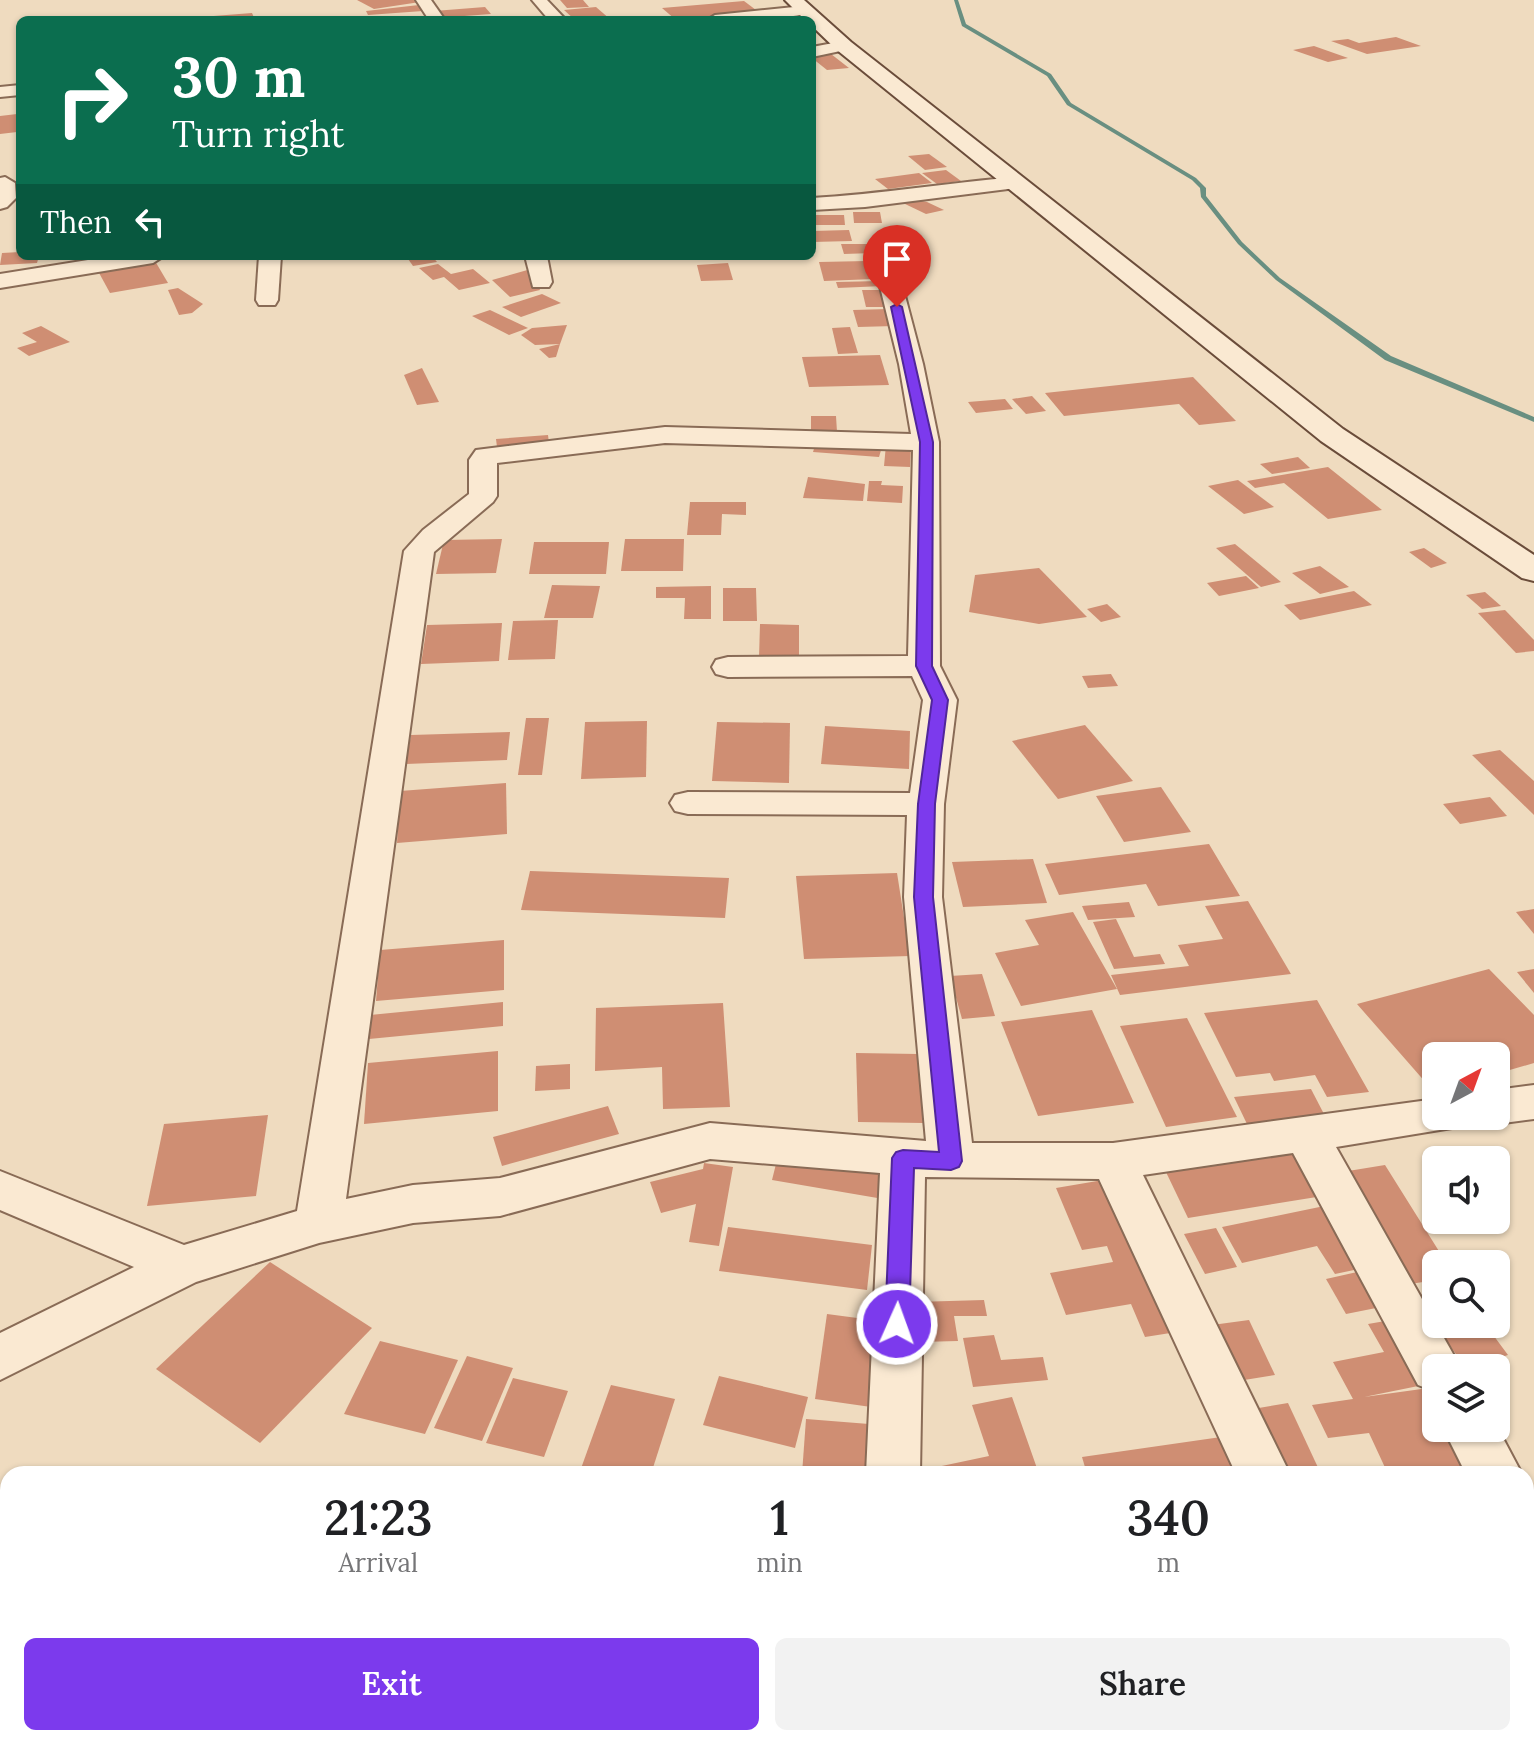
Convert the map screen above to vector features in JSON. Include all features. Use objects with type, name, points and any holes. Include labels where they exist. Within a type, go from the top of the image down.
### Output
[{"type":"main road","points":[[816,21],[1332,435],[1534,571]]},
{"type":"street","points":[[539,0],[554,16]]},
{"type":"street","points":[[739,16],[799,6]]},
{"type":"street","points":[[816,51],[844,46]]},
{"type":"street","points":[[816,204],[1016,183]]},
{"type":"street","points":[[882,250],[911,364],[926,442],[924,666],[940,700],[926,804],[923,897],[927,1160],[894,1466]]},
{"type":"street","points":[[0,281],[129,260]]},
{"type":"street","points":[[267,300],[270,260]]},
{"type":"street","points":[[537,260],[541,282]]},
{"type":"street","points":[[319,1224],[419,551],[483,496],[483,460],[486,456],[665,435],[926,442]]},
{"type":"street","points":[[728,667],[924,666]]},
{"type":"street","points":[[688,803],[926,804]]},
{"type":"street","points":[[1510,1105],[1534,1102]]},
{"type":"street","points":[[0,1358],[182,1266],[319,1224],[413,1204],[500,1197],[710,1141],[927,1160],[1113,1161],[1422,1118]]},
{"type":"street","points":[[1305,1134],[1428,1354]]},
{"type":"street","points":[[1113,1161],[1259,1466]]},
{"type":"street","points":[[0,1190],[182,1266]]},
{"type":"street","points":[[1477,1442],[1490,1466]]},
{"type":"building","points":[[357,0],[420,0],[420,2],[374,9]]},
{"type":"building","points":[[560,0],[583,0],[589,7],[567,8]]},
{"type":"building","points":[[744,1],[760,13],[671,16],[662,8]]},
{"type":"building","points":[[419,5],[423,11],[368,15],[366,11]]},
{"type":"building","points":[[485,7],[491,14],[437,16],[434,11]]},
{"type":"building","points":[[596,7],[606,16],[571,16],[564,10]]},
{"type":"building","points":[[252,13],[253,16],[214,16]]},
{"type":"building","points":[[1396,37],[1421,46],[1367,54],[1331,41],[1348,39],[1359,43]]},
{"type":"building","points":[[1314,46],[1348,58],[1328,62],[1293,50]]},
{"type":"building","points":[[831,54],[849,68],[827,70],[816,61],[816,57]]},
{"type":"building","points":[[16,114],[16,132],[0,134],[0,116]]},
{"type":"building","points":[[929,154],[947,167],[925,170],[908,156]]},
{"type":"building","points":[[946,170],[961,181],[937,184],[922,173]]},
{"type":"building","points":[[919,173],[932,183],[888,189],[875,179]]},
{"type":"building","points":[[917,200],[944,210],[926,214],[903,203]]},
{"type":"building","points":[[853,212],[880,212],[882,223],[854,223]]},
{"type":"building","points":[[816,215],[844,215],[845,225],[816,225]]},
{"type":"building","points":[[849,230],[852,241],[816,242],[816,231]]},
{"type":"building","points":[[841,244],[870,244],[873,253],[844,254]]},
{"type":"building","points":[[16,252],[16,260],[38,260],[37,263],[0,265],[2,253]]},
{"type":"building","points":[[409,260],[437,262],[413,266]]},
{"type":"building","points":[[155,261],[168,283],[110,293],[98,271]]},
{"type":"building","points":[[867,261],[874,279],[824,281],[819,262]]},
{"type":"building","points":[[728,263],[733,280],[701,281],[697,265]]},
{"type":"building","points":[[438,264],[451,274],[473,269],[490,283],[459,290],[444,277],[433,280],[419,268]]},
{"type":"building","points":[[531,269],[540,290],[510,297],[492,280]]},
{"type":"building","points":[[881,281],[883,286],[838,288],[836,282]]},
{"type":"building","points":[[178,288],[203,304],[192,313],[179,315],[168,290]]},
{"type":"building","points":[[862,290],[882,290],[885,307],[866,307]]},
{"type":"building","points":[[542,294],[561,303],[521,317],[502,307]]},
{"type":"building","points":[[889,309],[894,326],[858,327],[853,310]]},
{"type":"building","points":[[490,310],[528,328],[509,335],[472,316]]},
{"type":"building","points":[[567,325],[560,344],[535,345],[521,335],[532,328]]},
{"type":"building","points":[[41,326],[70,342],[29,356],[17,348],[37,342],[22,333]]},
{"type":"building","points":[[850,327],[858,353],[838,354],[832,328]]},
{"type":"building","points":[[560,344],[556,357],[549,358],[539,349]]},
{"type":"building","points":[[880,355],[889,385],[809,387],[802,357]]},
{"type":"building","points":[[422,368],[439,402],[417,405],[404,375]]},
{"type":"building","points":[[1193,377],[1236,421],[1199,425],[1179,404],[1064,416],[1045,393]]},
{"type":"building","points":[[1032,396],[1046,411],[1026,414],[1012,399]]},
{"type":"building","points":[[1005,399],[1013,409],[976,413],[968,402]]},
{"type":"building","points":[[811,416],[836,416],[837,432],[811,432]]},
{"type":"building","points":[[548,435],[549,443],[497,447],[496,439]]},
{"type":"building","points":[[816,442],[882,447],[879,457],[813,452]]},
{"type":"building","points":[[886,445],[911,446],[910,467],[884,466]]},
{"type":"building","points":[[1298,457],[1310,468],[1272,474],[1260,464]]},
{"type":"building","points":[[1328,467],[1382,510],[1328,519],[1284,483],[1255,488],[1247,481]]},
{"type":"building","points":[[808,477],[865,484],[863,501],[803,498]]},
{"type":"building","points":[[1238,480],[1274,507],[1244,514],[1208,486]]},
{"type":"building","points":[[869,481],[903,486],[902,503],[867,501]]},
{"type":"building","points":[[690,502],[746,502],[746,515],[722,514],[721,535],[687,535]]},
{"type":"building","points":[[502,539],[496,573],[436,574],[444,540]]},
{"type":"building","points":[[625,539],[684,539],[683,571],[621,571]]},
{"type":"building","points":[[534,542],[609,542],[606,574],[529,574]]},
{"type":"building","points":[[1235,544],[1281,582],[1261,587],[1216,548]]},
{"type":"building","points":[[1424,548],[1447,563],[1431,568],[1409,552]]},
{"type":"building","points":[[1320,566],[1349,587],[1320,594],[1292,573]]},
{"type":"building","points":[[1039,568],[1087,617],[1039,624],[969,612],[975,575]]},
{"type":"building","points":[[1246,576],[1259,588],[1219,596],[1207,583]]},
{"type":"building","points":[[552,585],[600,586],[593,618],[544,618]]},
{"type":"building","points":[[711,586],[711,619],[684,619],[685,598],[656,598],[656,587]]},
{"type":"building","points":[[723,588],[756,588],[757,621],[723,621]]},
{"type":"building","points":[[1354,591],[1372,605],[1300,620],[1284,605]]},
{"type":"building","points":[[1485,592],[1501,606],[1482,609],[1466,595]]},
{"type":"building","points":[[1107,604],[1121,617],[1101,622],[1087,609]]},
{"type":"building","points":[[1505,610],[1534,640],[1534,651],[1516,653],[1478,613]]},
{"type":"building","points":[[558,620],[555,659],[508,660],[513,621]]},
{"type":"building","points":[[502,623],[499,661],[421,664],[427,625]]},
{"type":"building","points":[[760,624],[799,625],[799,658],[759,658]]},
{"type":"building","points":[[1111,674],[1118,686],[1088,688],[1082,676]]},
{"type":"building","points":[[526,718],[549,718],[542,775],[518,775]]},
{"type":"building","points":[[647,721],[646,777],[581,779],[585,722]]},
{"type":"building","points":[[717,722],[790,723],[789,783],[712,781]]},
{"type":"building","points":[[1085,725],[1133,781],[1058,799],[1012,741]]},
{"type":"building","points":[[825,726],[910,731],[909,769],[821,764]]},
{"type":"building","points":[[510,732],[507,760],[406,764],[411,735]]},
{"type":"building","points":[[1500,750],[1534,781],[1534,815],[1472,755]]},
{"type":"building","points":[[506,783],[507,834],[397,843],[400,791]]},
{"type":"building","points":[[1161,787],[1191,832],[1124,842],[1096,796]]},
{"type":"building","points":[[1490,797],[1507,816],[1460,824],[1443,804]]},
{"type":"building","points":[[1209,844],[1240,896],[1158,906],[1146,884],[1059,895],[1045,864]]},
{"type":"building","points":[[1033,859],[1047,903],[963,907],[952,862]]},
{"type":"building","points":[[530,871],[729,878],[725,918],[521,910]]},
{"type":"building","points":[[897,873],[910,956],[804,959],[796,876]]},
{"type":"building","points":[[1248,901],[1291,974],[1120,995],[1111,975],[1189,966],[1178,945],[1223,939],[1205,906]]},
{"type":"building","points":[[1129,902],[1135,917],[1088,920],[1082,906]]},
{"type":"building","points":[[1534,909],[1534,934],[1516,912]]},
{"type":"building","points":[[1073,912],[1117,989],[1021,1006],[995,953],[1039,945],[1025,920]]},
{"type":"building","points":[[1116,919],[1134,957],[1160,954],[1165,964],[1114,969],[1093,922]]},
{"type":"building","points":[[504,940],[504,990],[376,1001],[380,950]]},
{"type":"building","points":[[1489,969],[1534,1015],[1534,1063],[1510,1070],[1510,1042],[1422,1042],[1422,1078],[1357,1004]]},
{"type":"building","points":[[1534,969],[1534,993],[1517,972]]},
{"type":"building","points":[[982,974],[995,1016],[962,1019],[950,976]]},
{"type":"building","points":[[1317,1000],[1369,1092],[1327,1097],[1315,1075],[1274,1081],[1270,1073],[1236,1077],[1204,1013]]},
{"type":"building","points":[[503,1002],[503,1026],[369,1039],[370,1015]]},
{"type":"building","points":[[723,1003],[730,1107],[663,1109],[662,1067],[595,1071],[596,1008]]},
{"type":"building","points":[[1092,1010],[1134,1103],[1038,1116],[1001,1022]]},
{"type":"building","points":[[1187,1018],[1237,1117],[1166,1127],[1120,1026]]},
{"type":"building","points":[[498,1051],[498,1111],[364,1124],[368,1063]]},
{"type":"building","points":[[856,1053],[918,1054],[923,1123],[858,1122]]},
{"type":"building","points":[[570,1064],[570,1089],[535,1091],[536,1066]]},
{"type":"building","points":[[1311,1089],[1325,1116],[1247,1124],[1234,1097]]},
{"type":"building","points":[[608,1106],[619,1134],[502,1166],[493,1137]]},
{"type":"building","points":[[268,1115],[256,1196],[147,1206],[164,1124]]},
{"type":"building","points":[[1302,1148],[1329,1195],[1188,1218],[1165,1170]]},
{"type":"building","points":[[778,1156],[900,1178],[895,1201],[772,1180]]},
{"type":"building","points":[[704,1163],[733,1167],[719,1246],[689,1242],[696,1204],[661,1213],[650,1182],[703,1169]]},
{"type":"building","points":[[1385,1165],[1422,1224],[1422,1234],[1428,1234],[1438,1250],[1422,1250],[1422,1282],[1410,1284],[1342,1172]]},
{"type":"building","points":[[1115,1178],[1183,1331],[1145,1337],[1131,1304],[1066,1315],[1050,1273],[1113,1262],[1107,1246],[1082,1250],[1056,1188]]},
{"type":"building","points":[[1334,1204],[1373,1266],[1335,1274],[1317,1246],[1242,1263],[1222,1227]]},
{"type":"building","points":[[728,1227],[872,1245],[867,1290],[719,1271]]},
{"type":"building","points":[[1216,1228],[1237,1267],[1205,1274],[1184,1234]]},
{"type":"building","points":[[270,1262],[372,1328],[260,1443],[156,1369]]},
{"type":"building","points":[[1375,1268],[1396,1304],[1346,1314],[1326,1279]]},
{"type":"building","points":[[984,1300],[987,1316],[954,1316],[958,1341],[920,1342],[915,1302]]},
{"type":"building","points":[[827,1314],[880,1321],[871,1407],[815,1399]]},
{"type":"building","points":[[1397,1319],[1422,1363],[1422,1385],[1364,1397],[1422,1389],[1422,1442],[1462,1442],[1471,1466],[1384,1466],[1369,1433],[1328,1438],[1312,1405],[1353,1399],[1333,1362],[1384,1352],[1368,1324]]},
{"type":"building","points":[[1249,1320],[1275,1375],[1238,1381],[1212,1325]]},
{"type":"building","points":[[994,1335],[1001,1360],[1043,1357],[1048,1380],[973,1387],[963,1338]]},
{"type":"building","points":[[1444,1338],[1495,1338],[1507,1354],[1456,1354]]},
{"type":"building","points":[[380,1341],[458,1360],[425,1434],[344,1414]]},
{"type":"building","points":[[467,1356],[513,1368],[482,1441],[434,1428]]},
{"type":"building","points":[[719,1376],[808,1397],[795,1448],[703,1425]]},
{"type":"building","points":[[513,1378],[568,1391],[544,1457],[486,1443]]},
{"type":"building","points":[[611,1385],[675,1399],[654,1466],[582,1466]]},
{"type":"building","points":[[1012,1397],[1036,1466],[942,1466],[989,1456],[972,1405]]},
{"type":"building","points":[[1288,1403],[1317,1466],[1272,1466],[1247,1410]]},
{"type":"building","points":[[806,1419],[869,1424],[866,1466],[803,1466]]},
{"type":"building","points":[[1228,1436],[1240,1466],[1085,1466],[1082,1457]]},
{"type":"waterway","points":[[956,0],[964,25],[1049,75],[1069,104],[1194,179],[1203,188],[1203,196],[1240,243],[1278,279],[1388,358],[1534,420]]},
{"type":"route","points":[[897,307],[926,442],[924,666],[940,700],[926,804],[923,897],[951,1161],[903,1158],[897,1324]]}]
